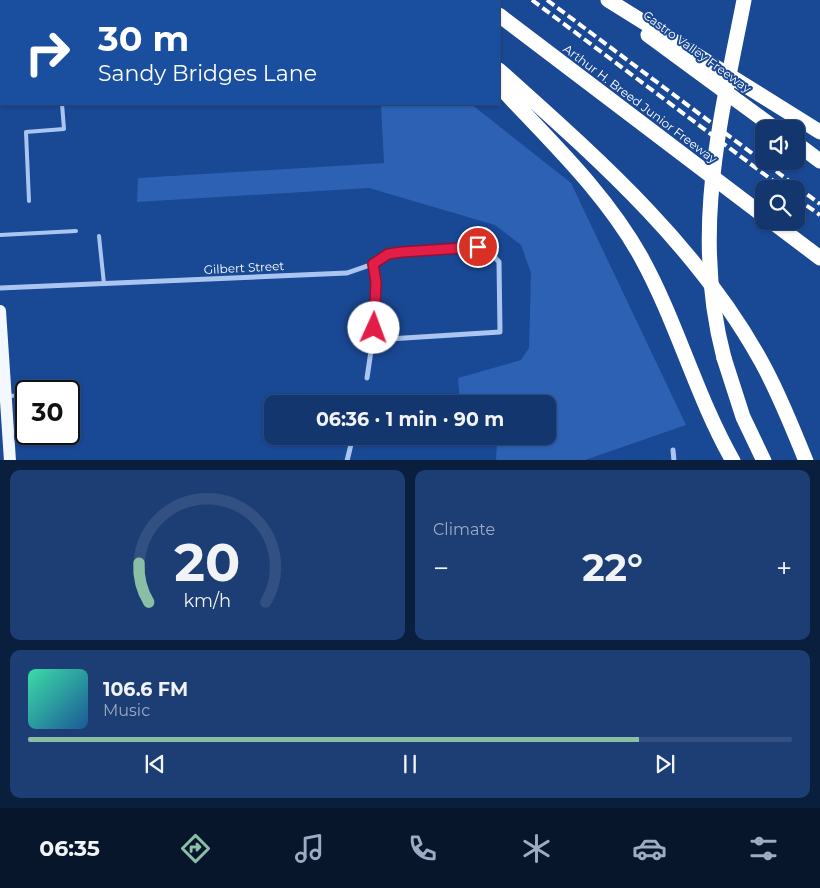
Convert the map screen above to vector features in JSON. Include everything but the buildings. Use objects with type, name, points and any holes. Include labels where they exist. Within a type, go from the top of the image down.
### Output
[{"type":"highway","name":"Castro Valley Freeway","points":[[599,0],[764,120]]},
{"type":"highway","points":[[608,0],[820,132]]},
{"type":"highway","points":[[744,0],[714,155],[709,204],[711,281],[724,358],[743,417],[764,460]]},
{"type":"highway","name":"Arthur H. Breed Junior Freeway","points":[[500,17],[755,209]]},
{"type":"highway","points":[[500,71],[616,177],[657,220],[697,268],[739,325],[760,359],[780,398],[806,460]]},
{"type":"highway","points":[[500,87],[585,179],[626,233],[660,294],[713,420],[733,460]]},
{"type":"highway","points":[[805,150],[820,161]]},
{"type":"highway","points":[[783,230],[820,258]]},
{"type":"main road","points":[[0,311],[10,460]]},
{"type":"street","name":"Gilbert Street","points":[[0,288],[347,273],[373,264],[388,254],[478,247],[489,252],[499,262],[500,332],[373,340]]},
{"type":"street","points":[[367,378],[376,317],[373,264]]},
{"type":"street","points":[[347,460],[351,445]]},
{"type":"street","points":[[673,450],[674,460]]},
{"type":"lane","points":[[29,201],[26,132],[64,129],[62,105]]},
{"type":"lane","points":[[0,235],[76,230]]},
{"type":"lane","points":[[99,236],[104,284]]},
{"type":"lane","points":[[6,397],[15,396]]},
{"type":"shaded area","points":[[381,105],[472,105],[571,183],[686,425],[585,460],[496,460],[497,445],[556,445],[556,395],[459,395],[458,378],[521,360],[529,348],[531,273],[521,245],[495,225],[369,188],[137,202],[138,178],[384,163]]},
{"type":"railway","points":[[532,0],[772,180]]},
{"type":"railway","points":[[547,0],[820,204]]},
{"type":"railway","points":[[805,204],[820,215]]},
{"type":"route","points":[[374,328],[376,317],[376,282],[373,264],[388,254],[478,247]]}]
